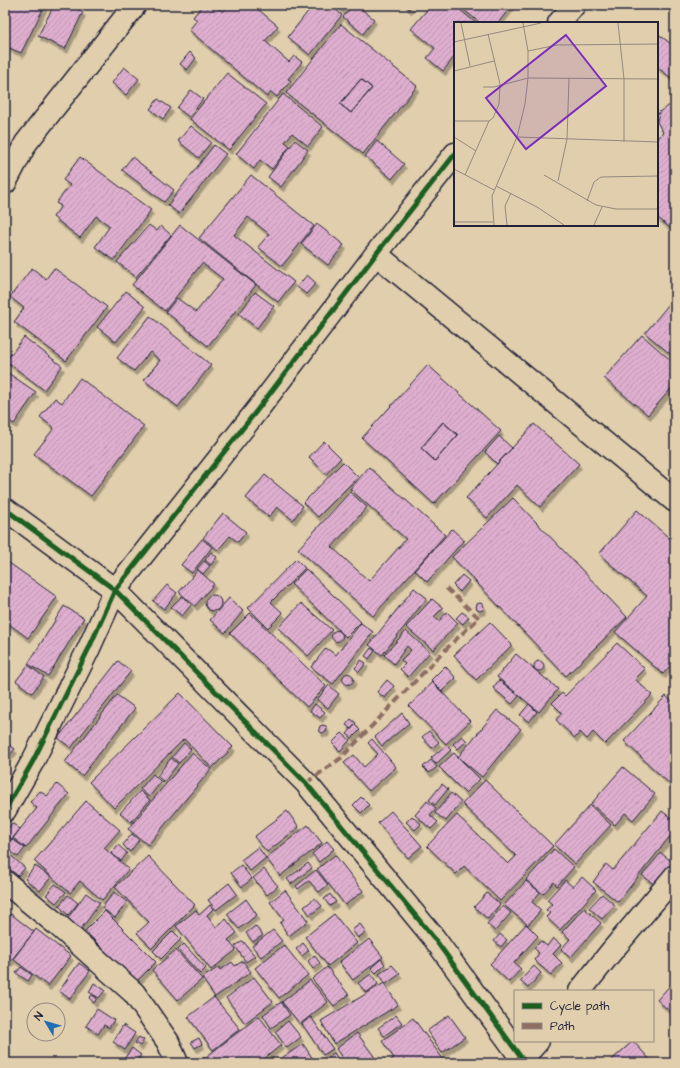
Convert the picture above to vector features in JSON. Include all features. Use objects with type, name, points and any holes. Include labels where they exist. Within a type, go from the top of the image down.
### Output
[{"type":"street","points":[[5,183],[26,143],[135,5]]},
{"type":"street","points":[[560,22],[574,5]]},
{"type":"street","points":[[5,810],[33,761],[89,648],[115,590],[258,409],[376,254],[454,155]]},
{"type":"street","points":[[376,254],[675,501]]},
{"type":"street","points":[[5,509],[115,590],[306,783],[434,938],[524,1061],[537,1042]]},
{"type":"street","points":[[581,990],[675,876]]},
{"type":"street","points":[[5,882],[60,926],[134,993],[168,1042],[177,1063]]},
{"type":"building","points":[[5,5],[45,5],[21,53],[5,46]]},
{"type":"building","points":[[54,5],[70,5],[83,12],[65,49],[38,36]]},
{"type":"building","points":[[203,5],[207,8],[209,5],[215,5],[223,12],[229,5],[253,5],[278,26],[265,41],[289,62],[294,56],[302,62],[288,79],[291,81],[277,97],[271,92],[267,97],[189,30],[197,20],[193,17]]},
{"type":"building","points":[[313,5],[330,5],[342,15],[310,55],[288,37]]},
{"type":"building","points":[[336,5],[349,5],[343,11]]},
{"type":"building","points":[[353,5],[356,5],[374,19],[363,34],[343,17]]},
{"type":"building","points":[[404,5],[413,5],[409,9]]},
{"type":"building","points":[[431,5],[454,5],[475,22],[454,22],[454,57],[443,71],[427,58],[435,48],[411,29]]},
{"type":"building","points":[[458,5],[512,5],[499,22],[479,22]]},
{"type":"building","points":[[341,24],[417,86],[363,154],[286,93]],"holes":[[[361,79],[372,88],[351,113],[340,104]]]},
{"type":"building","points":[[658,34],[675,47],[675,81],[658,68]]},
{"type":"building","points":[[190,52],[196,58],[187,70],[180,64]]},
{"type":"building","points":[[124,67],[139,79],[126,95],[112,83]]},
{"type":"building","points":[[227,73],[266,104],[229,150],[190,119]]},
{"type":"building","points":[[361,79],[372,88],[351,113],[340,104]]},
{"type":"building","points":[[191,90],[203,99],[189,117],[177,108]]},
{"type":"building","points":[[283,94],[323,127],[308,146],[292,133],[285,142],[290,146],[272,169],[260,160],[254,169],[236,154]]},
{"type":"building","points":[[158,99],[171,108],[163,119],[150,109]]},
{"type":"building","points":[[670,105],[675,106],[675,171],[671,176],[675,179],[675,232],[658,218],[658,137],[663,132],[658,124],[659,112]]},
{"type":"building","points":[[191,126],[211,142],[199,158],[178,141]]},
{"type":"building","points":[[295,140],[308,150],[281,187],[268,177]]},
{"type":"building","points":[[377,141],[404,164],[392,179],[365,156]]},
{"type":"building","points":[[214,145],[226,154],[179,214],[168,205]]},
{"type":"building","points":[[80,157],[151,210],[114,260],[95,247],[110,226],[96,216],[80,238],[53,217],[61,206],[56,203],[70,185],[63,180]]},
{"type":"building","points":[[132,157],[174,190],[164,202],[122,170]]},
{"type":"building","points":[[251,175],[314,226],[282,266],[258,247],[269,234],[248,217],[234,235],[294,282],[278,302],[199,238]]},
{"type":"building","points":[[317,224],[344,245],[328,265],[301,244]]},
{"type":"building","points":[[149,225],[157,231],[161,226],[171,235],[136,277],[117,262]]},
{"type":"building","points":[[180,225],[256,285],[208,346],[166,312],[177,298],[196,312],[223,279],[202,263],[165,311],[132,285]]},
{"type":"building","points":[[32,268],[46,279],[54,268],[107,307],[66,361],[14,322],[24,308],[10,297]]},
{"type":"building","points":[[307,275],[316,283],[306,294],[297,287]]},
{"type":"building","points":[[126,291],[145,307],[116,342],[97,327]]},
{"type":"building","points":[[255,292],[274,306],[257,328],[239,314]]},
{"type":"building","points":[[675,297],[675,358],[645,333]]},
{"type":"building","points":[[150,316],[211,365],[178,407],[144,380],[160,360],[150,352],[134,371],[117,358]]},
{"type":"building","points":[[642,335],[675,364],[675,384],[648,415],[604,378]]},
{"type":"building","points":[[24,337],[62,366],[44,390],[6,361]]},
{"type":"building","points":[[428,365],[501,431],[434,504],[362,438]],"holes":[[[443,422],[458,435],[435,461],[421,448]]]},
{"type":"building","points":[[5,371],[36,392],[14,424],[5,418]]},
{"type":"building","points":[[80,378],[144,426],[91,496],[34,454],[54,428],[40,417],[55,398],[62,403]]},
{"type":"building","points":[[443,422],[458,435],[435,461],[421,448]]},
{"type":"building","points":[[534,424],[579,464],[540,507],[517,485],[487,518],[466,498]]},
{"type":"building","points":[[499,436],[512,448],[497,464],[485,452]]},
{"type":"building","points":[[324,441],[341,458],[326,474],[309,457]]},
{"type":"building","points":[[343,462],[358,477],[318,517],[303,503]]},
{"type":"building","points":[[369,467],[445,535],[373,616],[298,549],[350,492],[367,507],[332,547],[369,581],[406,539],[350,489]]},
{"type":"building","points":[[265,475],[303,506],[293,520],[277,507],[269,517],[246,498]]},
{"type":"building","points":[[513,498],[627,617],[566,676],[452,557]]},
{"type":"building","points":[[637,510],[675,543],[675,660],[663,674],[615,632],[647,596],[599,554]]},
{"type":"building","points":[[223,513],[246,532],[238,542],[230,536],[218,550],[203,538]]},
{"type":"building","points":[[452,529],[464,540],[427,582],[415,570]]},
{"type":"building","points":[[202,539],[212,547],[192,573],[181,565]]},
{"type":"building","points":[[211,552],[217,557],[211,565],[205,560]]},
{"type":"building","points":[[296,559],[305,568],[271,602],[283,613],[268,628],[248,608]]},
{"type":"building","points":[[5,560],[57,597],[28,638],[5,621]]},
{"type":"building","points":[[204,561],[210,566],[203,574],[197,569]]},
{"type":"building","points":[[306,569],[361,622],[346,637],[291,584]]},
{"type":"building","points":[[198,570],[214,584],[195,606],[179,592]]},
{"type":"building","points":[[462,575],[469,581],[460,592],[453,585]]},
{"type":"building","points":[[167,585],[177,593],[164,609],[153,601]]},
{"type":"building","points":[[414,588],[427,598],[382,655],[369,645]]},
{"type":"building","points":[[213,595],[220,600],[221,603],[216,610],[213,611],[206,606],[205,603],[210,596]]},
{"type":"building","points":[[182,596],[191,605],[182,616],[171,607]]},
{"type":"building","points":[[229,598],[243,611],[225,633],[210,620]]},
{"type":"building","points":[[432,599],[443,608],[434,617],[439,621],[447,612],[458,623],[433,650],[406,627]]},
{"type":"building","points":[[301,603],[332,630],[308,656],[278,628]]},
{"type":"building","points":[[478,603],[482,603],[484,607],[482,611],[478,611],[476,609],[476,605]]},
{"type":"building","points":[[64,606],[84,618],[48,676],[28,664]]},
{"type":"building","points":[[462,612],[469,617],[463,624],[456,618]]},
{"type":"building","points":[[250,613],[326,686],[307,707],[230,633]]},
{"type":"building","points":[[490,622],[512,645],[476,680],[454,655]]},
{"type":"building","points":[[361,623],[373,632],[333,684],[311,667],[326,648],[336,655]]},
{"type":"building","points":[[335,631],[339,631],[341,632],[341,640],[335,641],[332,638],[332,634]]},
{"type":"building","points":[[406,631],[430,652],[408,677],[400,669],[405,664],[401,660],[411,650],[407,646],[394,664],[384,655]]},
{"type":"building","points":[[617,643],[645,669],[635,679],[652,695],[605,744],[593,732],[587,739],[580,732],[575,738],[556,720],[562,713],[552,703],[562,693],[565,696]]},
{"type":"building","points":[[371,648],[375,651],[369,659],[365,656]]},
{"type":"building","points":[[516,654],[558,689],[539,712],[497,677]]},
{"type":"building","points":[[361,660],[366,663],[359,672],[355,668]]},
{"type":"building","points":[[118,661],[131,671],[71,748],[58,738]]},
{"type":"building","points":[[537,661],[541,661],[543,662],[543,670],[537,671],[534,668],[534,664]]},
{"type":"building","points":[[28,665],[44,677],[32,693],[16,681]]},
{"type":"building","points":[[445,666],[456,678],[442,691],[431,680]]},
{"type":"building","points":[[346,674],[350,674],[352,675],[352,683],[346,684],[343,681],[343,677]]},
{"type":"building","points":[[387,680],[394,686],[385,698],[377,692]]},
{"type":"building","points":[[499,680],[519,696],[512,704],[493,688]]},
{"type":"building","points":[[432,682],[470,721],[446,744],[409,706]]},
{"type":"building","points":[[329,685],[339,694],[328,708],[317,700]]},
{"type":"building","points":[[180,693],[233,747],[212,768],[184,739],[114,808],[89,782]]},
{"type":"building","points":[[117,695],[135,708],[82,776],[65,762]]},
{"type":"building","points":[[666,696],[675,704],[675,789],[624,741]]},
{"type":"building","points":[[315,704],[325,712],[320,718],[310,711]]},
{"type":"building","points":[[529,704],[537,712],[529,722],[520,715]]},
{"type":"building","points":[[497,710],[521,729],[482,777],[458,757]]},
{"type":"building","points":[[402,713],[409,723],[382,746],[375,737]]},
{"type":"building","points":[[351,719],[356,723],[351,729],[346,725]]},
{"type":"building","points":[[323,725],[326,726],[326,732],[323,733],[320,732],[319,729],[320,726]]},
{"type":"building","points":[[355,725],[360,730],[352,738],[347,734]]},
{"type":"building","points":[[429,731],[439,742],[432,748],[422,737]]},
{"type":"building","points":[[342,733],[350,740],[340,751],[332,743]]},
{"type":"building","points":[[462,736],[467,741],[458,749],[453,744]]},
{"type":"building","points":[[372,739],[396,767],[369,791],[344,763],[354,755],[364,767],[378,754],[368,743]]},
{"type":"building","points":[[5,742],[15,749],[8,757],[5,755]]},
{"type":"building","points":[[184,743],[191,749],[179,763],[172,757]]},
{"type":"building","points":[[446,745],[451,750],[436,764],[431,758]]},
{"type":"building","points":[[192,753],[211,769],[148,845],[128,829]]},
{"type":"building","points":[[454,753],[480,779],[465,793],[439,767]]},
{"type":"building","points":[[171,758],[178,764],[164,782],[157,776]]},
{"type":"building","points":[[431,760],[437,767],[429,773],[423,767]]},
{"type":"building","points":[[623,767],[655,794],[633,820],[625,813],[615,825],[591,804]]},
{"type":"building","points":[[153,774],[161,782],[149,797],[140,789]]},
{"type":"building","points":[[485,780],[553,846],[500,901],[464,866],[456,874],[427,846],[457,815],[508,864],[516,856],[462,804]]},
{"type":"building","points":[[57,784],[69,794],[26,848],[13,838],[37,808],[30,802],[40,791],[47,796]]},
{"type":"building","points":[[442,784],[448,789],[435,805],[429,800]]},
{"type":"building","points":[[140,791],[150,800],[131,822],[120,813]]},
{"type":"building","points":[[451,793],[461,802],[446,821],[435,813]]},
{"type":"building","points":[[361,797],[369,805],[361,813],[353,805]]},
{"type":"building","points":[[86,801],[120,830],[104,848],[129,869],[102,900],[80,881],[70,893],[34,861]]},
{"type":"building","points":[[427,801],[436,808],[430,815],[438,822],[431,829],[415,815]]},
{"type":"building","points":[[590,805],[611,825],[575,864],[554,845]]},
{"type":"building","points":[[287,811],[299,827],[267,852],[254,837]]},
{"type":"building","points":[[391,811],[422,846],[408,858],[378,823]]},
{"type":"building","points":[[662,811],[675,821],[675,830],[618,902],[593,882],[606,864],[613,870]]},
{"type":"building","points":[[412,816],[421,824],[415,830],[406,822]]},
{"type":"building","points":[[12,823],[20,829],[12,839],[5,833]]},
{"type":"building","points":[[308,825],[322,843],[280,876],[266,858]]},
{"type":"building","points":[[132,834],[139,840],[130,852],[123,845]]},
{"type":"building","points":[[12,839],[25,848],[18,857],[5,847]]},
{"type":"building","points":[[327,841],[334,849],[319,862],[312,854]]},
{"type":"building","points":[[118,845],[127,853],[121,861],[111,853]]},
{"type":"building","points":[[258,847],[266,858],[250,871],[241,860]]},
{"type":"building","points":[[554,849],[574,867],[557,886],[554,882],[543,894],[526,880]]},
{"type":"building","points":[[5,850],[25,868],[18,876],[5,865]]},
{"type":"building","points":[[661,853],[675,864],[675,870],[660,889],[642,875]]},
{"type":"building","points":[[335,855],[363,891],[345,905],[317,869]]},
{"type":"building","points":[[148,856],[195,905],[152,948],[137,933],[149,922],[115,887]]},
{"type":"building","points":[[308,863],[312,868],[291,884],[287,879]]},
{"type":"building","points":[[241,865],[252,879],[242,887],[231,873]]},
{"type":"building","points":[[35,866],[51,877],[40,891],[25,879]]},
{"type":"building","points":[[264,869],[278,886],[267,895],[253,878]]},
{"type":"building","points":[[316,870],[328,885],[319,892],[309,881],[298,889],[296,886]]},
{"type":"building","points":[[582,877],[596,890],[560,930],[546,917],[550,913],[546,910],[552,904],[547,900],[565,880],[573,887]]},
{"type":"building","points":[[526,881],[540,892],[532,902],[541,910],[528,925],[504,905]]},
{"type":"building","points":[[229,883],[237,894],[216,910],[208,900]]},
{"type":"building","points":[[55,884],[66,892],[56,903],[46,895]]},
{"type":"building","points":[[285,890],[308,921],[289,936],[280,923],[284,920],[270,902]]},
{"type":"building","points":[[114,892],[127,902],[115,918],[102,908]]},
{"type":"building","points":[[86,893],[100,903],[79,932],[65,922]]},
{"type":"building","points":[[487,893],[500,904],[488,919],[474,907]]},
{"type":"building","points":[[330,894],[336,902],[330,906],[324,899]]},
{"type":"building","points":[[602,894],[615,905],[602,919],[589,908]]},
{"type":"building","points":[[68,895],[78,903],[68,915],[59,906]]},
{"type":"building","points":[[315,898],[322,906],[310,915],[304,907]]},
{"type":"building","points":[[246,899],[257,915],[239,929],[227,914]]},
{"type":"building","points":[[210,905],[213,909],[207,915],[216,927],[226,919],[237,933],[228,940],[236,950],[211,970],[176,926],[196,910],[199,915]]},
{"type":"building","points":[[503,906],[511,913],[495,931],[487,924]]},
{"type":"building","points":[[584,908],[601,923],[570,958],[561,949],[570,939],[562,932]]},
{"type":"building","points":[[105,911],[156,962],[136,982],[85,931]]},
{"type":"building","points":[[11,914],[34,932],[5,968],[5,922]]},
{"type":"building","points":[[334,914],[357,943],[328,966],[305,937]]},
{"type":"building","points":[[360,924],[366,932],[358,938],[352,930]]},
{"type":"building","points":[[526,924],[538,936],[514,963],[521,969],[509,982],[490,964]]},
{"type":"building","points":[[255,926],[263,935],[253,942],[246,933]]},
{"type":"building","points":[[36,929],[71,956],[48,986],[13,959]]},
{"type":"building","points":[[273,930],[282,941],[261,957],[252,946]]},
{"type":"building","points":[[173,931],[181,939],[161,959],[153,951]]},
{"type":"building","points":[[500,934],[507,940],[501,947],[494,941]]},
{"type":"building","points":[[553,938],[561,945],[553,954],[562,963],[551,975],[534,960],[539,953],[534,948],[541,941],[547,946]]},
{"type":"building","points":[[369,939],[383,957],[353,980],[339,962]]},
{"type":"building","points":[[243,941],[255,956],[246,962],[235,946]]},
{"type":"building","points":[[303,943],[309,950],[302,956],[296,949]]},
{"type":"building","points":[[184,944],[206,968],[200,974],[178,950]]},
{"type":"building","points":[[284,945],[308,975],[279,998],[255,968]]},
{"type":"building","points":[[176,950],[202,979],[178,1000],[152,970]]},
{"type":"building","points":[[314,955],[320,963],[313,969],[308,961]]},
{"type":"building","points":[[381,959],[385,964],[376,973],[371,968]]},
{"type":"building","points":[[243,961],[251,972],[215,997],[202,978],[219,967],[220,970],[232,962],[235,966]]},
{"type":"building","points":[[79,963],[90,971],[70,999],[59,991]]},
{"type":"building","points":[[392,965],[400,974],[386,984],[379,974]]},
{"type":"building","points":[[534,966],[541,973],[528,988],[520,981]]},
{"type":"building","points":[[21,967],[32,975],[28,981],[16,973]]},
{"type":"building","points":[[327,967],[349,995],[334,1006],[312,979]]},
{"type":"building","points":[[371,974],[378,984],[366,993],[358,983]]},
{"type":"building","points":[[254,977],[273,1002],[245,1023],[226,998]]},
{"type":"building","points":[[310,980],[328,1002],[300,1024],[282,1002]]},
{"type":"building","points":[[675,980],[675,1016],[657,1000]]},
{"type":"building","points":[[94,983],[105,990],[99,998],[89,992]]},
{"type":"building","points":[[384,983],[398,1005],[334,1044],[321,1021]]},
{"type":"building","points":[[92,995],[97,998],[94,1003],[89,998]]},
{"type":"building","points":[[214,997],[240,1029],[213,1050],[188,1017]]},
{"type":"building","points":[[281,1002],[290,1015],[271,1028],[263,1015]]},
{"type":"building","points":[[97,1009],[114,1020],[109,1028],[104,1025],[98,1034],[86,1026]]},
{"type":"building","points":[[396,1015],[402,1023],[384,1036],[378,1028]]},
{"type":"building","points":[[449,1015],[465,1037],[442,1053],[427,1031]]},
{"type":"building","points":[[259,1016],[281,1045],[259,1063],[198,1063]]},
{"type":"building","points":[[311,1017],[333,1049],[323,1055],[302,1024]]},
{"type":"building","points":[[413,1018],[446,1063],[387,1063],[394,1058],[382,1041]]},
{"type":"building","points":[[288,1021],[301,1037],[287,1048],[275,1032]]},
{"type":"building","points":[[123,1025],[135,1033],[125,1050],[113,1042]]},
{"type":"building","points":[[357,1033],[379,1063],[346,1063],[336,1049]]},
{"type":"building","points":[[139,1037],[144,1040],[140,1046],[135,1043]]},
{"type":"building","points":[[199,1038],[202,1044],[195,1048],[191,1042]]},
{"type":"building","points":[[632,1042],[634,1042],[653,1063],[608,1063]]},
{"type":"building","points":[[303,1044],[315,1062],[274,1063]]},
{"type":"building","points":[[132,1048],[141,1055],[135,1063],[121,1063]]},
{"type":"building","points":[[334,1053],[341,1063],[321,1063]]},
{"type":"marked path","points":[[306,783],[341,758],[452,643],[479,618],[444,586]]},
{"type":"cycle path","points":[[5,810],[33,761],[89,648],[115,590],[258,409],[376,254],[454,155]]},
{"type":"cycle path","points":[[5,509],[115,590],[306,783],[434,938],[525,1063]]}]
